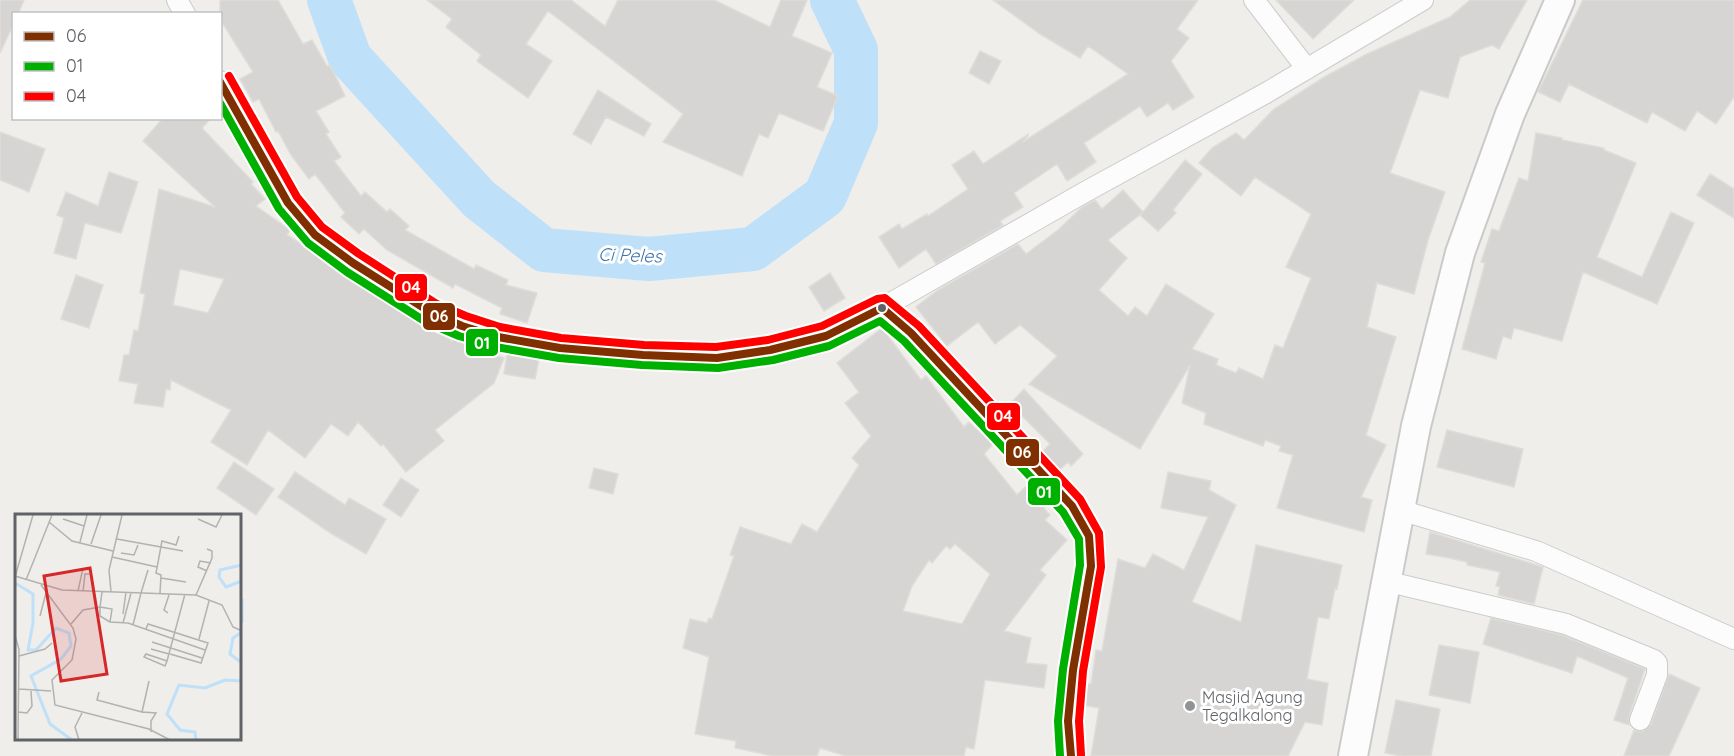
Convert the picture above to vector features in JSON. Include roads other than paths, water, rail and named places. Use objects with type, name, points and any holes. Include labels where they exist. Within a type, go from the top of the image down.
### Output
[{"type":"main road","points":[[1353,756],[1416,426],[1460,253],[1510,114],[1560,0]]},
{"type":"street","points":[[1254,0],[1306,69]]},
{"type":"street","points":[[222,85],[288,203],[315,235],[352,263],[432,313],[462,326],[498,337],[560,348],[717,358],[770,350],[826,336],[882,308],[1306,69],[1423,0]]},
{"type":"street","points":[[882,308],[910,333],[1072,506],[1089,536],[1091,566],[1073,670],[1068,721],[1071,756]]},
{"type":"street","points":[[1400,510],[1536,551],[1734,639]]},
{"type":"street","points":[[1385,581],[1566,624],[1654,660],[1657,663],[1657,675],[1640,720]]},
{"type":"waterway","name":"Ci Peles","points":[[329,0],[350,58],[479,199],[544,250],[649,259],[753,249],[825,196],[856,123],[856,50],[832,0]]},
{"type":"place","name":"Masjid Agung Tegalkalong","points":[[1190,706]]}]
